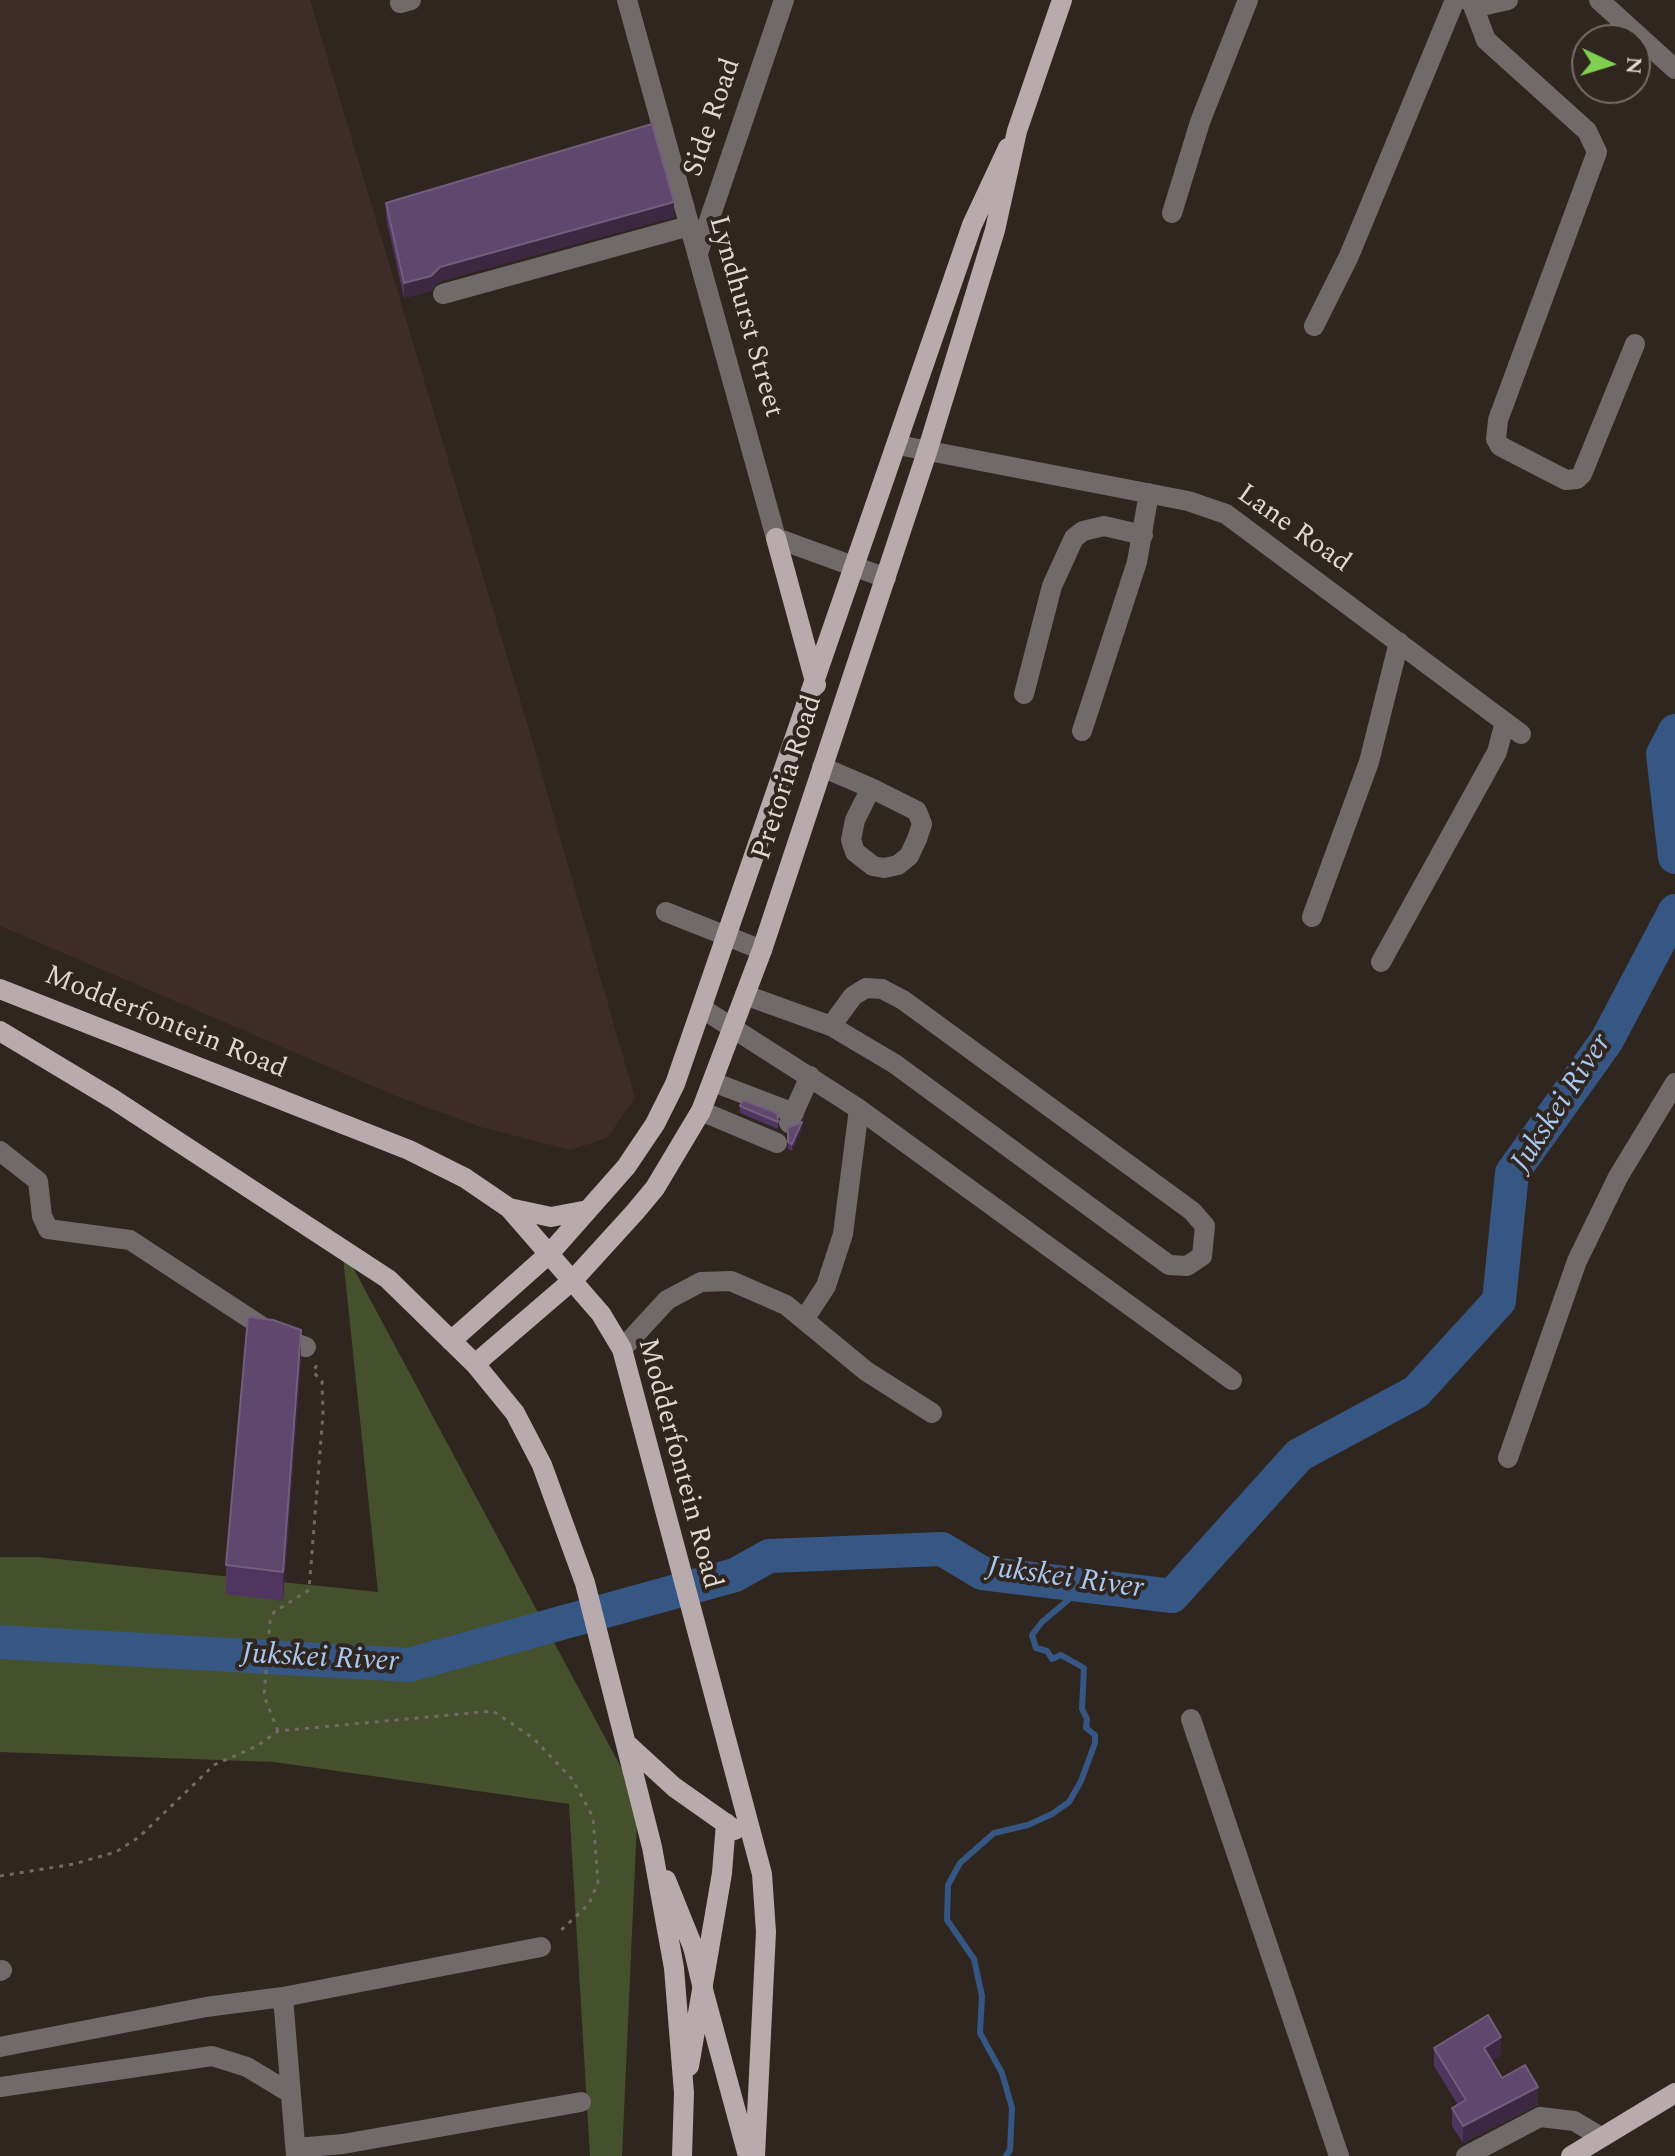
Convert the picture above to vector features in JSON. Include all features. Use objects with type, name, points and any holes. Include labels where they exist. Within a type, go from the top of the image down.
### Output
[{"type":"main road","name":"Pretoria Road","points":[[475,1364],[574,1279],[655,1188],[701,1111],[762,950],[927,452],[995,230],[1017,131],[1062,0]]},
{"type":"main road","name":"Pretoria Road","points":[[451,1341],[550,1253],[626,1167],[655,1124],[675,1084],[816,685],[972,225],[1017,131]]},
{"type":"main road","points":[[776,538],[816,685]]},
{"type":"main road","points":[[791,757],[822,767]]},
{"type":"main road","name":"Modderfontein Road","points":[[0,989],[409,1150],[465,1178],[509,1208],[574,1279],[622,1349],[691,1618],[762,1874],[766,1932],[755,2156]]},
{"type":"main road","points":[[0,1031],[113,1099],[388,1279],[475,1364],[515,1413],[529,1439],[585,1583],[652,1847],[674,1968],[684,2093],[682,2156]]},
{"type":"main road","points":[[509,1208],[551,1217],[588,1210]]},
{"type":"main road","points":[[626,1743],[674,1787],[751,1841]]},
{"type":"main road","points":[[684,2093],[722,1873],[726,1823]]},
{"type":"main road","points":[[652,1847],[693,1947],[748,2156]]},
{"type":"main road","points":[[1571,2156],[1675,2093]]},
{"type":"street","name":"Lyndhurst Street","points":[[627,0],[776,538]]},
{"type":"street","name":"Side Road","points":[[698,253],[784,0]]},
{"type":"street","points":[[1172,213],[1200,122],[1248,0]]},
{"type":"street","points":[[1470,2],[1508,0]]},
{"type":"street","points":[[1599,0],[1675,69]]},
{"type":"street","points":[[1314,326],[1470,2]]},
{"type":"street","points":[[1470,2],[1486,40],[1587,131],[1597,152],[1498,420],[1495,434],[1500,446],[1566,480],[1577,479],[1635,344]]},
{"type":"street","points":[[443,294],[689,226]]},
{"type":"street","name":"Lane Road","points":[[898,445],[1209,507],[1235,519],[1513,728],[1381,962]]},
{"type":"street","points":[[1082,731],[1143,535],[1149,493]]},
{"type":"street","points":[[1024,694],[1038,629],[1074,538],[1083,531],[1104,526],[1143,535]]},
{"type":"street","points":[[776,538],[886,578]]},
{"type":"street","points":[[1312,917],[1369,762],[1399,642]]},
{"type":"street","points":[[822,767],[871,788]]},
{"type":"street","points":[[666,912],[762,950]]},
{"type":"street","points":[[745,995],[831,1026],[895,1064],[1155,1257],[1178,1267],[1196,1262],[1202,1256],[1205,1226],[1192,1211],[903,1000],[882,989],[866,988],[853,996],[831,1026]]},
{"type":"street","points":[[703,1009],[859,1109],[1232,1380]]},
{"type":"street","points":[[713,1082],[792,1118],[810,1076]]},
{"type":"street","points":[[1508,1458],[1577,1261],[1618,1177],[1675,1083]]},
{"type":"street","points":[[805,1318],[826,1286],[843,1234],[859,1109]]},
{"type":"street","points":[[701,1111],[777,1143]]},
{"type":"street","points":[[0,1151],[38,1181],[42,1216],[48,1229],[130,1240],[278,1337],[306,1347]]},
{"type":"street","points":[[622,1349],[667,1300],[701,1282],[731,1281],[805,1318],[866,1371],[932,1413]]},
{"type":"street","points":[[1191,1719],[1339,2156]]},
{"type":"street","points":[[0,2047],[541,1947]]},
{"type":"street","points":[[283,1997],[296,2152],[581,2102]]},
{"type":"street","points":[[0,2087],[212,2056],[247,2067],[290,2093]]},
{"type":"street","points":[[1466,2156],[1540,2117],[1574,2121],[1601,2137]]},
{"type":"path","points":[[278,1731],[264,1696],[270,1622],[274,1612],[309,1590],[323,1388],[313,1372],[318,1362],[316,1355],[306,1347]]},
{"type":"path","points":[[0,1876],[74,1864],[116,1852],[139,1837],[214,1765],[257,1746],[278,1731],[493,1711],[533,1738],[579,1792],[593,1817],[598,1882],[589,1904],[541,1947]]},
{"type":"shaded area","points":[[0,0],[310,0],[530,733],[635,1098],[607,1138],[570,1150],[481,1127],[396,1096],[0,926]]},
{"type":"green space","points":[[342,1247],[638,1799],[622,2156],[590,2156],[569,1804],[274,1762],[0,1752],[0,1557],[38,1557],[378,1592]]},
{"type":"building","points":[[652,124],[674,202],[440,267],[431,276],[404,283],[386,203]]},
{"type":"building","points":[[743,1100],[777,1113],[778,1122],[740,1106]]},
{"type":"building","points":[[802,1122],[792,1144],[788,1142],[788,1128]]},
{"type":"building","points":[[248,1317],[273,1320],[301,1330],[283,1572],[226,1565]]},
{"type":"building","points":[[1488,2015],[1501,2037],[1484,2048],[1502,2078],[1525,2065],[1538,2087],[1463,2126],[1452,2108],[1466,2100],[1434,2048]]},
{"type":"waterway","name":"Jukskei River","points":[[1675,731],[1663,754],[1675,857]]},
{"type":"waterway","name":"Jukskei River","points":[[0,1642],[409,1665],[735,1575],[769,1556],[942,1549],[982,1573],[1172,1596],[1299,1455],[1416,1392],[1499,1301],[1512,1173],[1607,1040],[1675,911]]},
{"type":"waterway","points":[[1006,2156],[1010,2150],[1012,2108],[1002,2073],[980,2033],[982,1996],[974,1959],[947,1920],[948,1885],[960,1863],[994,1833],[1028,1825],[1052,1814],[1069,1802],[1081,1781],[1095,1743],[1095,1735],[1086,1728],[1087,1719],[1082,1709],[1084,1668],[1061,1655],[1052,1659],[1047,1651],[1036,1648],[1032,1635],[1042,1622],[1086,1585]]}]
